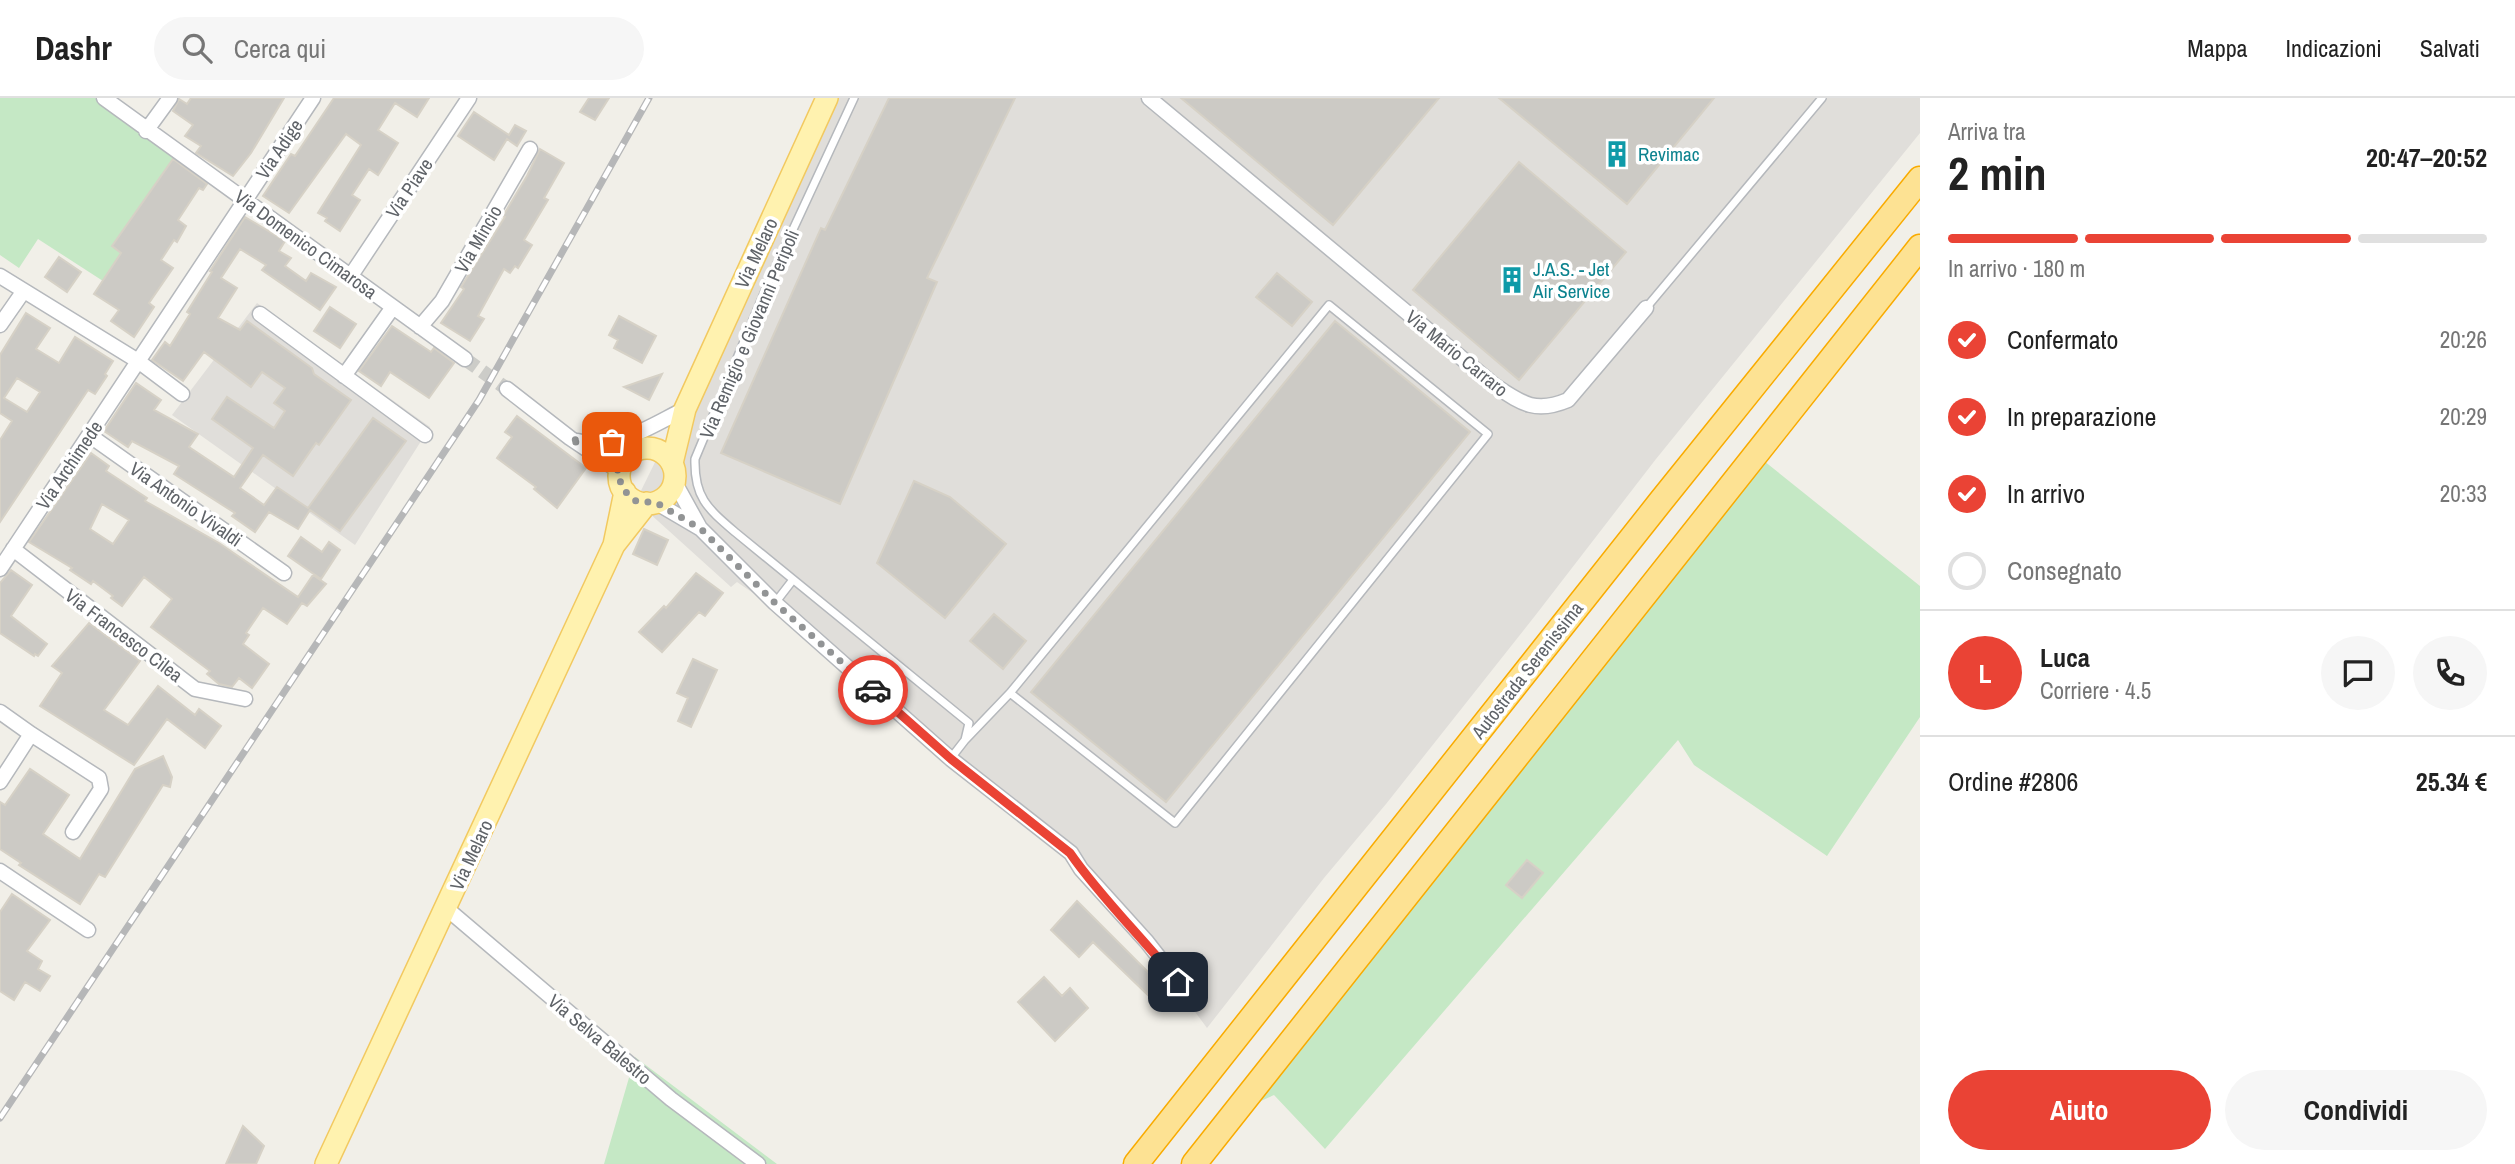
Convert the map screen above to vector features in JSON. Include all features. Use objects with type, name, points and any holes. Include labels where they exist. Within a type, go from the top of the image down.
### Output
[{"type":"highway","name":"Autostrada Serenissima","points":[[1136,1164],[1661,501],[1920,179]]},
{"type":"highway","points":[[1194,1164],[1920,247]]},
{"type":"main road","name":"Via Melaro","points":[[614,545],[651,503],[668,494],[685,408],[827,98]]},
{"type":"main road","name":"Via Melaro","points":[[326,1164],[614,545],[625,492],[621,486],[619,471],[622,462],[635,450],[662,434],[685,408]]},
{"type":"main road","points":[[635,450],[652,448],[660,451],[673,472]]},
{"type":"main road","points":[[625,492],[638,502],[651,503]]},
{"type":"street","name":"Via Domenico Cimarosa","points":[[104,98],[146,131],[465,359]]},
{"type":"street","points":[[146,131],[170,98]]},
{"type":"street","name":"Via Adige","points":[[244,200],[313,98]]},
{"type":"street","name":"Via Piave","points":[[350,277],[469,98]]},
{"type":"street","name":"Via Mario Carraro","points":[[1149,98],[1494,385],[1522,404],[1542,408],[1568,400],[1646,308]]},
{"type":"street","name":"Via Mincio","points":[[420,327],[442,301],[530,149]]},
{"type":"street","name":"Via Archimede","points":[[0,569],[244,200]]},
{"type":"street","points":[[0,276],[138,361],[182,394]]},
{"type":"street","points":[[0,326],[23,292]]},
{"type":"street","points":[[344,376],[393,307]]},
{"type":"street","points":[[260,314],[425,435]]},
{"type":"street","points":[[507,389],[570,438],[619,471]]},
{"type":"street","points":[[570,438],[590,445],[612,442],[685,408]]},
{"type":"street","name":"Via Antonio Vivaldi","points":[[89,435],[284,573]]},
{"type":"street","points":[[673,472],[701,529]]},
{"type":"street","points":[[651,503],[701,529],[775,603],[951,759],[1070,853],[1081,869],[1147,942],[1194,1002]]},
{"type":"street","name":"Via Francesco Cilea","points":[[13,550],[195,689],[245,699]]},
{"type":"street","points":[[0,712],[99,778],[101,789],[73,832]]},
{"type":"street","points":[[0,782],[31,734]]},
{"type":"street","points":[[0,871],[88,930]]},
{"type":"street","name":"Via Selva Balestro","points":[[446,908],[671,1099],[758,1164]]},
{"type":"lane","name":"Via Remigio e Giovanni Peripoli","points":[[854,98],[770,279],[695,459],[697,486],[702,500],[710,510],[792,581],[969,723],[965,740]]},
{"type":"lane","name":"Via Mario Carraro","points":[[1646,308],[1822,98]]},
{"type":"lane","points":[[951,759],[965,740],[1010,693],[1329,305],[1489,434],[1175,823],[1010,693]]},
{"type":"lane","points":[[775,603],[792,581]]},
{"type":"shaded area","points":[[824,98],[1920,98],[1920,133],[1656,459],[1538,612],[1207,1028],[1150,951],[1080,865],[853,662],[737,582],[731,587],[648,512],[633,507],[687,397]]},
{"type":"shaded area","points":[[257,303],[430,427],[355,545],[172,415]]},
{"type":"green space","points":[[0,98],[95,98],[174,158],[112,246],[121,253],[103,281],[38,239],[19,268],[0,255]]},
{"type":"green space","points":[[1764,461],[1920,586],[1920,717],[1827,856],[1694,765],[1678,740],[1325,1149],[1274,1095],[1254,1104]]},
{"type":"green space","points":[[635,1057],[777,1164],[604,1164]]},
{"type":"building","points":[[191,98],[284,98],[251,153],[233,176],[196,153],[201,146],[185,136],[193,125],[173,111],[179,99],[187,104]]},
{"type":"building","points":[[334,98],[429,98],[417,117],[395,103],[378,130],[398,143],[378,175],[369,169],[352,195],[360,200],[340,231],[318,213],[361,145],[346,134],[289,213],[263,196],[291,154],[295,156]]},
{"type":"building","points":[[589,98],[609,98],[595,120],[580,112]]},
{"type":"building","points":[[889,98],[1015,98],[927,278],[937,282],[840,504],[721,453],[821,228],[825,230]]},
{"type":"building","points":[[1181,98],[1439,98],[1333,225]]},
{"type":"building","name":"Revimac","points":[[1499,98],[1714,98],[1627,204]]},
{"type":"building","points":[[474,112],[509,135],[515,125],[526,131],[517,146],[507,139],[494,160],[458,136]]},
{"type":"building","points":[[540,149],[564,163],[544,198],[548,200],[524,240],[532,245],[518,268],[515,266],[510,273],[504,269],[478,316],[484,319],[470,341],[441,323],[464,289],[461,287],[505,217],[503,216]]},
{"type":"building","points":[[173,159],[207,184],[203,190],[199,188],[178,220],[186,226],[177,242],[174,240],[161,260],[173,268],[149,303],[154,307],[134,337],[111,321],[119,310],[94,294],[121,253],[112,246]]},
{"type":"building","name":"J.A.S. - Jet Air Service","points":[[1519,162],[1626,252],[1519,380],[1413,290]]},
{"type":"building","points":[[245,217],[285,241],[279,251],[291,258],[285,266],[306,281],[311,273],[336,287],[320,310],[262,270],[266,265],[240,249],[221,278],[237,288],[218,318],[240,330],[247,321],[351,400],[293,476],[263,455],[240,488],[264,505],[277,487],[308,508],[373,418],[406,441],[340,531],[310,510],[298,529],[269,512],[255,532],[232,516],[235,513],[174,474],[179,466],[132,441],[128,447],[104,431],[136,383],[161,400],[154,410],[198,434],[189,447],[234,477],[253,448],[212,419],[227,397],[274,428],[285,411],[274,403],[285,388],[262,372],[251,387],[204,352],[183,381],[152,360],[165,342],[170,346],[190,314],[187,312],[212,272],[210,271]]},
{"type":"building","points":[[59,257],[81,272],[67,292],[45,277]]},
{"type":"building","points":[[1277,273],[1312,302],[1292,326],[1256,297]]},
{"type":"building","points":[[330,307],[356,324],[340,348],[314,331]]},
{"type":"building","points":[[26,313],[50,328],[36,349],[59,363],[75,337],[113,361],[95,394],[88,390],[0,522],[0,440],[12,421],[0,413],[0,355]],"holes":[[[17,378],[40,392],[27,412],[4,398]]]},
{"type":"building","points":[[619,316],[656,336],[642,363],[614,348],[618,340],[609,335]]},
{"type":"building","points":[[1335,321],[1470,432],[1166,802],[1031,692]]},
{"type":"building","points":[[392,326],[431,352],[434,348],[454,363],[429,398],[390,372],[381,386],[359,371]]},
{"type":"building","points":[[662,374],[649,400],[624,387],[641,381]]},
{"type":"building","points":[[517,416],[586,468],[557,508],[534,489],[536,487],[497,458],[512,437],[505,432]]},
{"type":"building","points":[[91,453],[109,466],[106,471],[147,498],[145,501],[219,543],[298,597],[313,575],[326,584],[307,606],[302,603],[287,624],[263,608],[246,633],[249,635],[243,644],[269,664],[252,688],[239,678],[232,687],[219,684],[207,674],[210,671],[151,627],[172,599],[144,577],[122,606],[93,581],[91,584],[70,570],[72,568],[29,542]],"holes":[[[102,504],[129,520],[113,544],[90,529]]]},
{"type":"building","points":[[914,481],[950,497],[1006,544],[945,618],[877,563]]},
{"type":"building","points":[[644,529],[668,540],[657,565],[633,554]]},
{"type":"building","points":[[301,537],[322,552],[329,542],[340,550],[321,579],[288,556]]},
{"type":"building","points":[[11,570],[32,585],[11,616],[47,644],[38,656],[0,633],[0,583]]},
{"type":"building","points":[[696,573],[723,593],[705,616],[699,612],[662,652],[639,632],[664,606],[666,608]]},
{"type":"building","points":[[994,614],[1026,641],[1003,669],[970,641]]},
{"type":"building","points":[[89,623],[140,661],[104,710],[128,725],[158,686],[195,715],[199,709],[221,726],[205,748],[167,719],[134,765],[40,706],[62,673],[52,666]]},
{"type":"building","points":[[693,659],[717,670],[691,727],[678,721],[688,698],[677,693]]},
{"type":"building","points":[[163,756],[172,777],[170,787],[163,785],[105,877],[99,874],[80,904],[19,865],[21,863],[0,849],[0,802],[5,805],[30,769],[69,795],[43,834],[80,859],[135,769]]},
{"type":"building","points":[[1527,860],[1543,873],[1522,898],[1506,885]]},
{"type":"building","points":[[12,894],[50,920],[27,951],[42,961],[38,969],[50,976],[40,991],[25,982],[14,1000],[0,991],[0,912]]},
{"type":"building","points":[[1077,901],[1162,986],[1151,998],[1093,942],[1079,957],[1051,930]]},
{"type":"building","points":[[1044,977],[1062,996],[1070,988],[1088,1008],[1055,1041],[1018,1002]]},
{"type":"building","points":[[243,1126],[264,1146],[256,1164],[226,1164]]},
{"type":"tunnel","points":[[465,359],[507,389]]},
{"type":"railway","points":[[0,1118],[479,400],[649,98]]},
{"type":"way so far","points":[[612,442],[590,445],[570,438],[619,471],[621,486],[631,498],[638,502],[655,502],[701,529],[775,603],[873,690]]},
{"type":"place","name":"Revimac","points":[[1617,154]]},
{"type":"place","name":"J.A.S. - Jet Air Service","points":[[1512,280]]},
{"type":"route","points":[[873,690],[951,759],[1070,853],[1178,982]]}]
